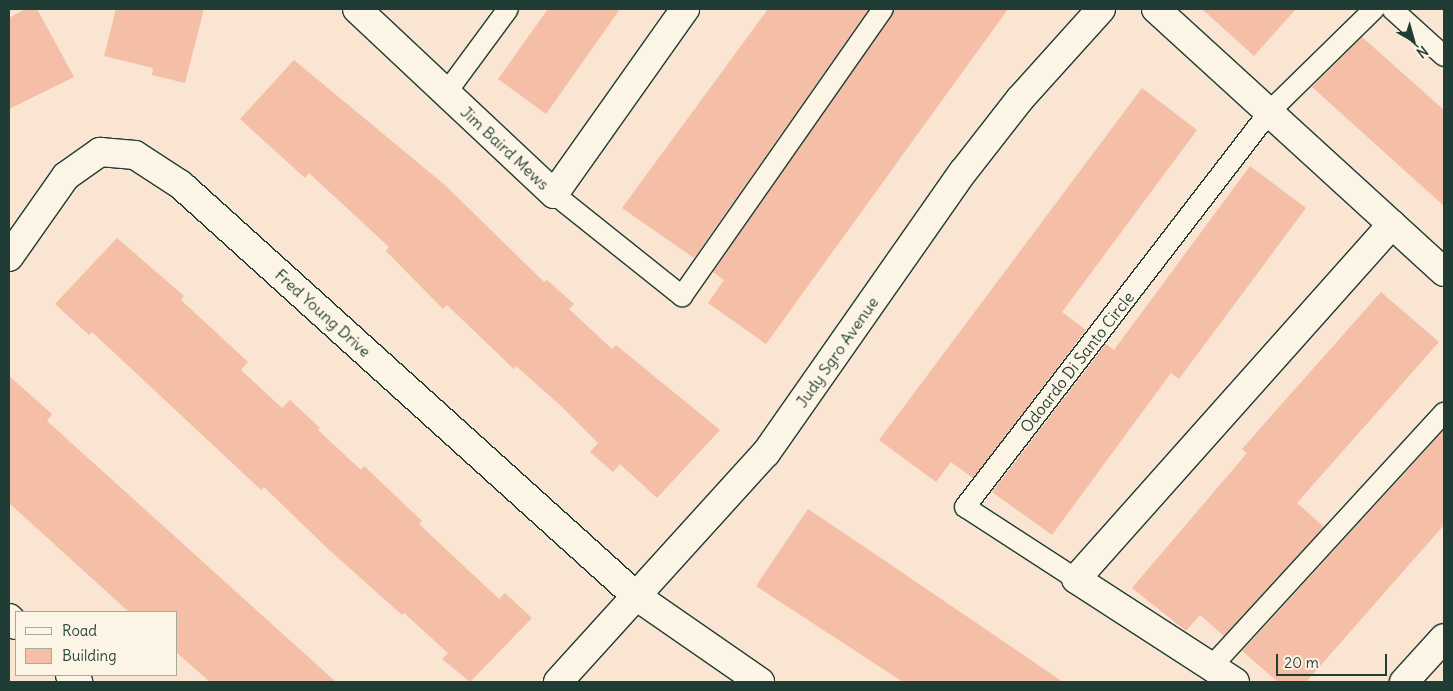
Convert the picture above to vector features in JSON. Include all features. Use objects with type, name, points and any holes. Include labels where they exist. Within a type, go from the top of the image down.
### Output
[{"type":"street","name":"Jim Baird Mews","points":[[357,9],[554,194],[685,9]]},
{"type":"street","name":"Judy Sgro Avenue","points":[[558,682],[766,454],[963,172],[1020,100],[1101,9]]},
{"type":"street","points":[[1156,9],[1444,272]]},
{"type":"street","name":"Fred Young Drive","points":[[9,257],[66,176],[100,152],[135,155],[181,185],[636,596],[760,682]]},
{"type":"street","points":[[1076,579],[1392,224]]},
{"type":"street","name":"Odoardo Di Santo Circle","points":[[1076,579],[1235,682]]},
{"type":"street","points":[[1404,682],[1443,642]]},
{"type":"lane","points":[[446,92],[508,9]]},
{"type":"lane","points":[[554,194],[682,296],[883,9]]},
{"type":"lane","points":[[1269,112],[1374,9]]},
{"type":"lane","points":[[1392,9],[1444,56]]},
{"type":"lane","name":"Odoardo Di Santo Circle","points":[[1076,579],[965,507],[1269,112]]},
{"type":"lane","points":[[1211,667],[1444,413]]},
{"type":"building","points":[[25,9],[37,9],[74,77],[9,109],[9,18]]},
{"type":"building","points":[[116,9],[204,9],[185,83],[152,75],[153,68],[104,56]]},
{"type":"building","points":[[548,9],[620,9],[546,114],[498,79]]},
{"type":"building","points":[[768,9],[869,9],[694,258],[622,208]]},
{"type":"building","points":[[895,9],[1008,9],[766,344],[708,303],[724,280],[713,272]]},
{"type":"building","points":[[1202,9],[1296,9],[1254,56]]},
{"type":"building","points":[[1362,37],[1444,110],[1444,206],[1312,87]]},
{"type":"building","points":[[294,60],[446,186],[544,282],[547,280],[574,304],[569,309],[612,349],[616,345],[720,430],[657,498],[620,464],[613,472],[590,452],[598,443],[561,406],[516,366],[514,369],[447,305],[443,309],[386,251],[389,247],[309,173],[305,178],[240,119]]},
{"type":"building","points":[[1142,88],[1197,130],[1062,312],[1086,330],[973,478],[951,462],[936,482],[879,440]]},
{"type":"building","points":[[1250,166],[1306,208],[1179,379],[1171,373],[1052,535],[992,492],[1106,344],[1114,350]]},
{"type":"building","points":[[117,238],[184,296],[181,300],[248,362],[241,370],[282,408],[290,400],[320,428],[318,430],[361,470],[364,466],[422,521],[419,524],[499,599],[505,593],[532,618],[470,682],[442,659],[448,653],[327,548],[264,487],[261,490],[92,332],[89,335],[55,304]]},
{"type":"building","points":[[1381,292],[1439,342],[1297,503],[1324,527],[1224,636],[1200,615],[1186,631],[1132,588],[1247,453],[1242,449]]},
{"type":"building","points":[[9,376],[52,414],[47,421],[336,682],[210,682],[178,654],[178,611],[128,611],[9,503]]},
{"type":"building","points":[[1444,430],[1444,525],[1306,682],[1278,682],[1242,651]]},
{"type":"building","points":[[808,509],[1063,682],[903,682],[756,586]]}]
